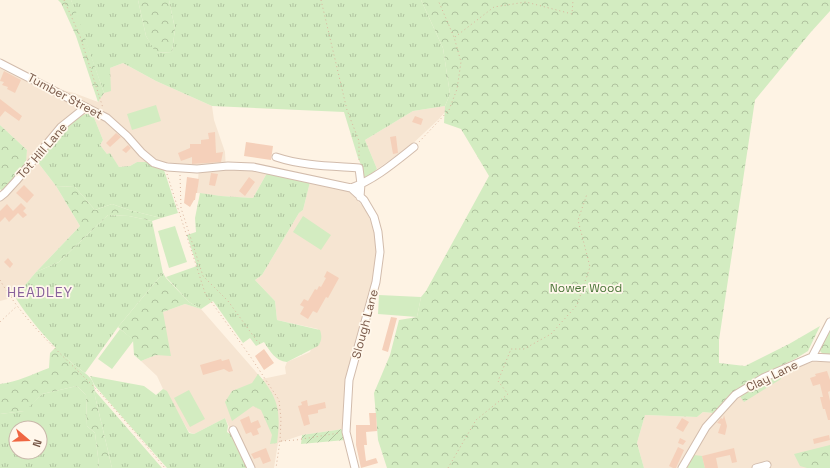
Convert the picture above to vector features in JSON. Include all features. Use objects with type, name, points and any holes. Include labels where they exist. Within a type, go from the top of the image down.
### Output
[{"type":"street","name":"Tumber Street","points":[[0,63],[107,118],[154,163],[166,167],[197,169],[228,166],[253,167],[350,188]]},
{"type":"street","name":"Tot Hill Lane","points":[[0,196],[5,193],[16,181],[61,127],[86,106]]},
{"type":"street","points":[[350,188],[361,184],[398,160],[414,146]]},
{"type":"street","points":[[276,157],[304,164],[359,168],[361,184],[360,196]]},
{"type":"street","name":"Slough Lane","points":[[350,188],[364,200],[374,217],[378,232],[380,252],[376,282],[350,380],[346,432],[355,468]]},
{"type":"street","name":"Clay Lane","points":[[682,468],[706,427],[735,395],[762,378],[812,357],[830,322]]},
{"type":"street","points":[[812,357],[830,358]]},
{"type":"street","points":[[233,430],[251,468]]},
{"type":"street","points":[[756,468],[767,465]]},
{"type":"path","points":[[64,0],[80,36],[107,118]]},
{"type":"path","points":[[321,0],[348,110],[359,141],[359,168]]},
{"type":"path","points":[[414,146],[449,110],[457,89],[461,62],[454,37],[438,0]]},
{"type":"path","points":[[454,37],[494,7],[526,2],[572,14],[572,0]]},
{"type":"path","points":[[166,167],[166,174],[204,292],[250,356],[279,400],[281,419],[280,441],[276,468]]},
{"type":"path","points":[[179,168],[181,208],[203,276],[228,300],[257,341],[262,345]]},
{"type":"path","points":[[448,468],[476,420],[508,394],[498,381],[511,349],[524,348],[551,334],[576,305],[590,267],[578,220],[587,194]]},
{"type":"path","points":[[0,280],[9,296],[17,306],[49,342],[102,395],[165,468]]},
{"type":"path","points":[[0,322],[17,306]]},
{"type":"path","points":[[280,441],[346,432]]},
{"type":"shaded area","points":[[123,63],[156,81],[212,106],[214,120],[225,152],[226,170],[244,170],[267,173],[253,198],[197,193],[199,168],[137,162],[130,166],[119,167],[110,154],[107,154],[100,145],[103,140],[93,115],[36,160],[56,186],[80,226],[36,272],[15,297],[0,301],[0,200],[24,177],[27,150],[0,125],[0,66],[50,93],[54,88],[74,93],[98,102],[104,93],[110,90],[110,68]]},
{"type":"shaded area","points":[[445,106],[445,112],[439,119],[409,147],[377,169],[365,140],[413,111]]},
{"type":"shaded area","points":[[310,182],[346,189],[365,208],[374,229],[378,252],[374,281],[356,347],[343,429],[302,435],[278,443],[274,468],[248,468],[225,418],[194,434],[189,432],[163,389],[157,376],[141,361],[156,355],[163,312],[185,304],[201,309],[262,379],[286,374],[285,367],[287,362],[310,352],[318,329],[277,320],[275,301],[255,280],[262,275],[299,213],[303,210]]},
{"type":"shaded area","points":[[830,329],[830,468],[644,468],[637,443],[645,415],[697,417],[703,412],[713,413],[736,391],[791,369],[813,362],[824,362],[823,354],[819,350]]},
{"type":"green space","points":[[58,0],[71,0],[76,12],[104,93],[98,102],[76,36],[61,3]]},
{"type":"green space","points":[[71,0],[138,0],[146,36],[157,53],[172,52],[175,29],[169,0],[421,0],[443,48],[450,94],[445,106],[413,111],[365,140],[377,169],[363,181],[363,169],[358,158],[344,112],[212,106],[156,81],[123,63],[110,68],[111,91],[104,93]]},
{"type":"green space","points":[[138,0],[169,0],[175,29],[172,52],[156,53],[146,36]]},
{"type":"green space","name":"Nower Wood","points":[[421,0],[830,0],[830,11],[755,100],[719,340],[719,363],[745,366],[789,344],[820,326],[808,351],[780,366],[781,379],[744,402],[736,391],[713,413],[703,412],[697,417],[645,415],[637,443],[644,468],[387,468],[378,440],[374,393],[390,355],[399,320],[417,317],[421,297],[426,291],[489,176],[461,129],[444,123],[445,106],[450,94],[443,48]]},
{"type":"green space","points":[[156,105],[161,121],[132,130],[127,114]]},
{"type":"green space","points":[[89,113],[93,115],[103,140],[100,145],[107,154],[110,153],[119,167],[130,166],[137,162],[146,162],[164,170],[178,213],[161,218],[112,204],[95,210],[75,187],[56,186],[36,160],[66,126],[81,116]]},
{"type":"green space","points":[[0,125],[27,150],[26,163],[2,191],[0,189]]},
{"type":"green space","points":[[267,173],[310,182],[303,210],[299,213],[262,275],[255,280],[275,301],[277,320],[320,330],[321,338],[318,346],[287,362],[276,358],[264,342],[256,346],[250,338],[243,343],[213,301],[201,309],[189,302],[166,277],[197,266],[187,235],[196,232],[195,218],[200,193],[253,198]]},
{"type":"green space","points":[[56,186],[75,187],[95,210],[112,204],[161,218],[152,221],[129,216],[108,215],[59,262],[36,272],[80,226]]},
{"type":"green space","points":[[108,215],[129,216],[152,221],[163,273],[118,327],[85,373],[65,357],[47,338],[29,318],[15,297],[36,272],[59,262]]},
{"type":"green space","points":[[303,216],[331,235],[321,250],[293,232]]},
{"type":"green space","points":[[175,226],[187,262],[169,268],[158,231]]},
{"type":"green space","points":[[163,273],[189,302],[201,309],[185,304],[163,312],[171,356],[156,355],[141,361],[134,355],[133,340],[118,327]]},
{"type":"green space","points":[[379,295],[421,297],[417,317],[378,314]]},
{"type":"green space","points":[[120,329],[134,340],[112,369],[98,359]]},
{"type":"green space","points":[[830,329],[830,355],[823,354],[819,350]]},
{"type":"green space","points":[[56,347],[71,362],[88,375],[94,385],[95,396],[112,468],[98,468],[99,465],[95,433],[87,426],[86,395],[77,386],[42,394],[25,411],[0,414],[0,384],[19,380],[49,368],[50,353]]},
{"type":"green space","points":[[258,374],[270,391],[277,406],[279,423],[277,443],[270,444],[272,435],[261,410],[253,406],[232,421],[225,402],[232,391],[252,383]]},
{"type":"green space","points":[[90,376],[144,386],[156,395],[163,389],[167,391],[189,433],[194,434],[225,418],[228,426],[227,432],[232,435],[248,468],[167,468],[95,386]]},
{"type":"green space","points":[[77,386],[86,395],[87,426],[95,433],[99,465],[98,468],[0,468],[0,414],[24,411],[42,394]]},
{"type":"green space","points":[[189,390],[205,419],[190,427],[174,398]]},
{"type":"green space","points":[[95,391],[162,468],[112,468]]},
{"type":"green space","points":[[343,429],[345,440],[301,444],[302,435]]},
{"type":"green space","points":[[830,445],[830,468],[807,468],[800,466],[794,454]]},
{"type":"green space","points":[[694,455],[702,456],[705,468],[687,468]]},
{"type":"building","points":[[4,71],[21,80],[15,93],[7,89],[8,87],[2,85],[4,82],[0,81]]},
{"type":"building","points":[[0,99],[22,116],[19,121],[5,111],[0,117]]},
{"type":"building","points":[[415,116],[423,119],[421,125],[412,122]]},
{"type":"building","points":[[215,132],[216,153],[223,152],[221,162],[192,164],[192,157],[181,161],[178,153],[190,148],[190,144],[201,144],[201,140],[209,139],[208,133]]},
{"type":"building","points":[[116,133],[121,137],[110,147],[106,143]]},
{"type":"building","points":[[396,136],[398,153],[393,154],[390,137]]},
{"type":"building","points":[[246,142],[273,146],[271,160],[244,156]]},
{"type":"building","points":[[128,145],[131,148],[126,153],[122,150]]},
{"type":"building","points":[[211,173],[218,174],[215,186],[209,185]]},
{"type":"building","points":[[187,177],[199,179],[195,200],[190,207],[184,203]]},
{"type":"building","points":[[249,177],[255,182],[245,196],[239,191]]},
{"type":"building","points":[[24,185],[34,195],[27,203],[16,193]]},
{"type":"building","points":[[21,203],[26,208],[23,211],[27,215],[23,218],[18,213],[9,222],[5,217],[0,222],[0,211],[7,204],[13,211]]},
{"type":"building","points":[[8,258],[13,264],[10,268],[4,262]]},
{"type":"building","points":[[327,271],[339,278],[328,298],[326,297],[317,313],[313,311],[308,319],[300,314],[304,307],[300,305],[304,299],[308,301],[315,289],[317,290],[319,286],[321,287],[326,278],[324,277]]},
{"type":"building","points":[[391,317],[397,318],[388,352],[382,350]]},
{"type":"building","points":[[264,349],[274,363],[264,370],[255,356]]},
{"type":"building","points":[[221,359],[222,361],[229,359],[233,371],[229,372],[224,369],[203,375],[200,365]]},
{"type":"building","points":[[827,371],[830,380],[830,391],[828,392],[830,401],[830,420],[828,420],[825,409],[823,409],[820,397],[823,397],[820,384],[813,386],[810,378],[816,376],[815,374]]},
{"type":"building","points":[[307,400],[308,406],[325,402],[326,408],[318,410],[318,413],[308,415],[310,424],[304,426],[298,406],[302,405],[301,402]]},
{"type":"building","points":[[369,413],[376,413],[377,431],[366,432],[367,445],[364,445],[366,461],[376,458],[378,463],[361,468],[356,445],[356,425],[370,425]]},
{"type":"building","points":[[724,415],[727,426],[725,435],[718,433],[721,424],[717,423],[721,418],[723,419]]},
{"type":"building","points":[[249,416],[251,423],[258,420],[261,427],[257,429],[259,434],[253,436],[251,432],[246,434],[240,420]]},
{"type":"building","points":[[682,418],[689,422],[683,432],[676,428]]},
{"type":"building","points":[[829,435],[830,440],[814,444],[813,439]]},
{"type":"building","points":[[680,438],[686,441],[683,445],[678,443]]},
{"type":"building","points":[[678,447],[684,450],[676,468],[673,468],[669,466]]},
{"type":"building","points":[[266,448],[271,461],[263,464],[260,457],[254,459],[251,454]]},
{"type":"building","points":[[734,448],[737,462],[732,463],[730,455],[716,458],[718,468],[705,468],[702,456]]},
{"type":"district","name":"HEADLEY","points":[[40,292]]}]
